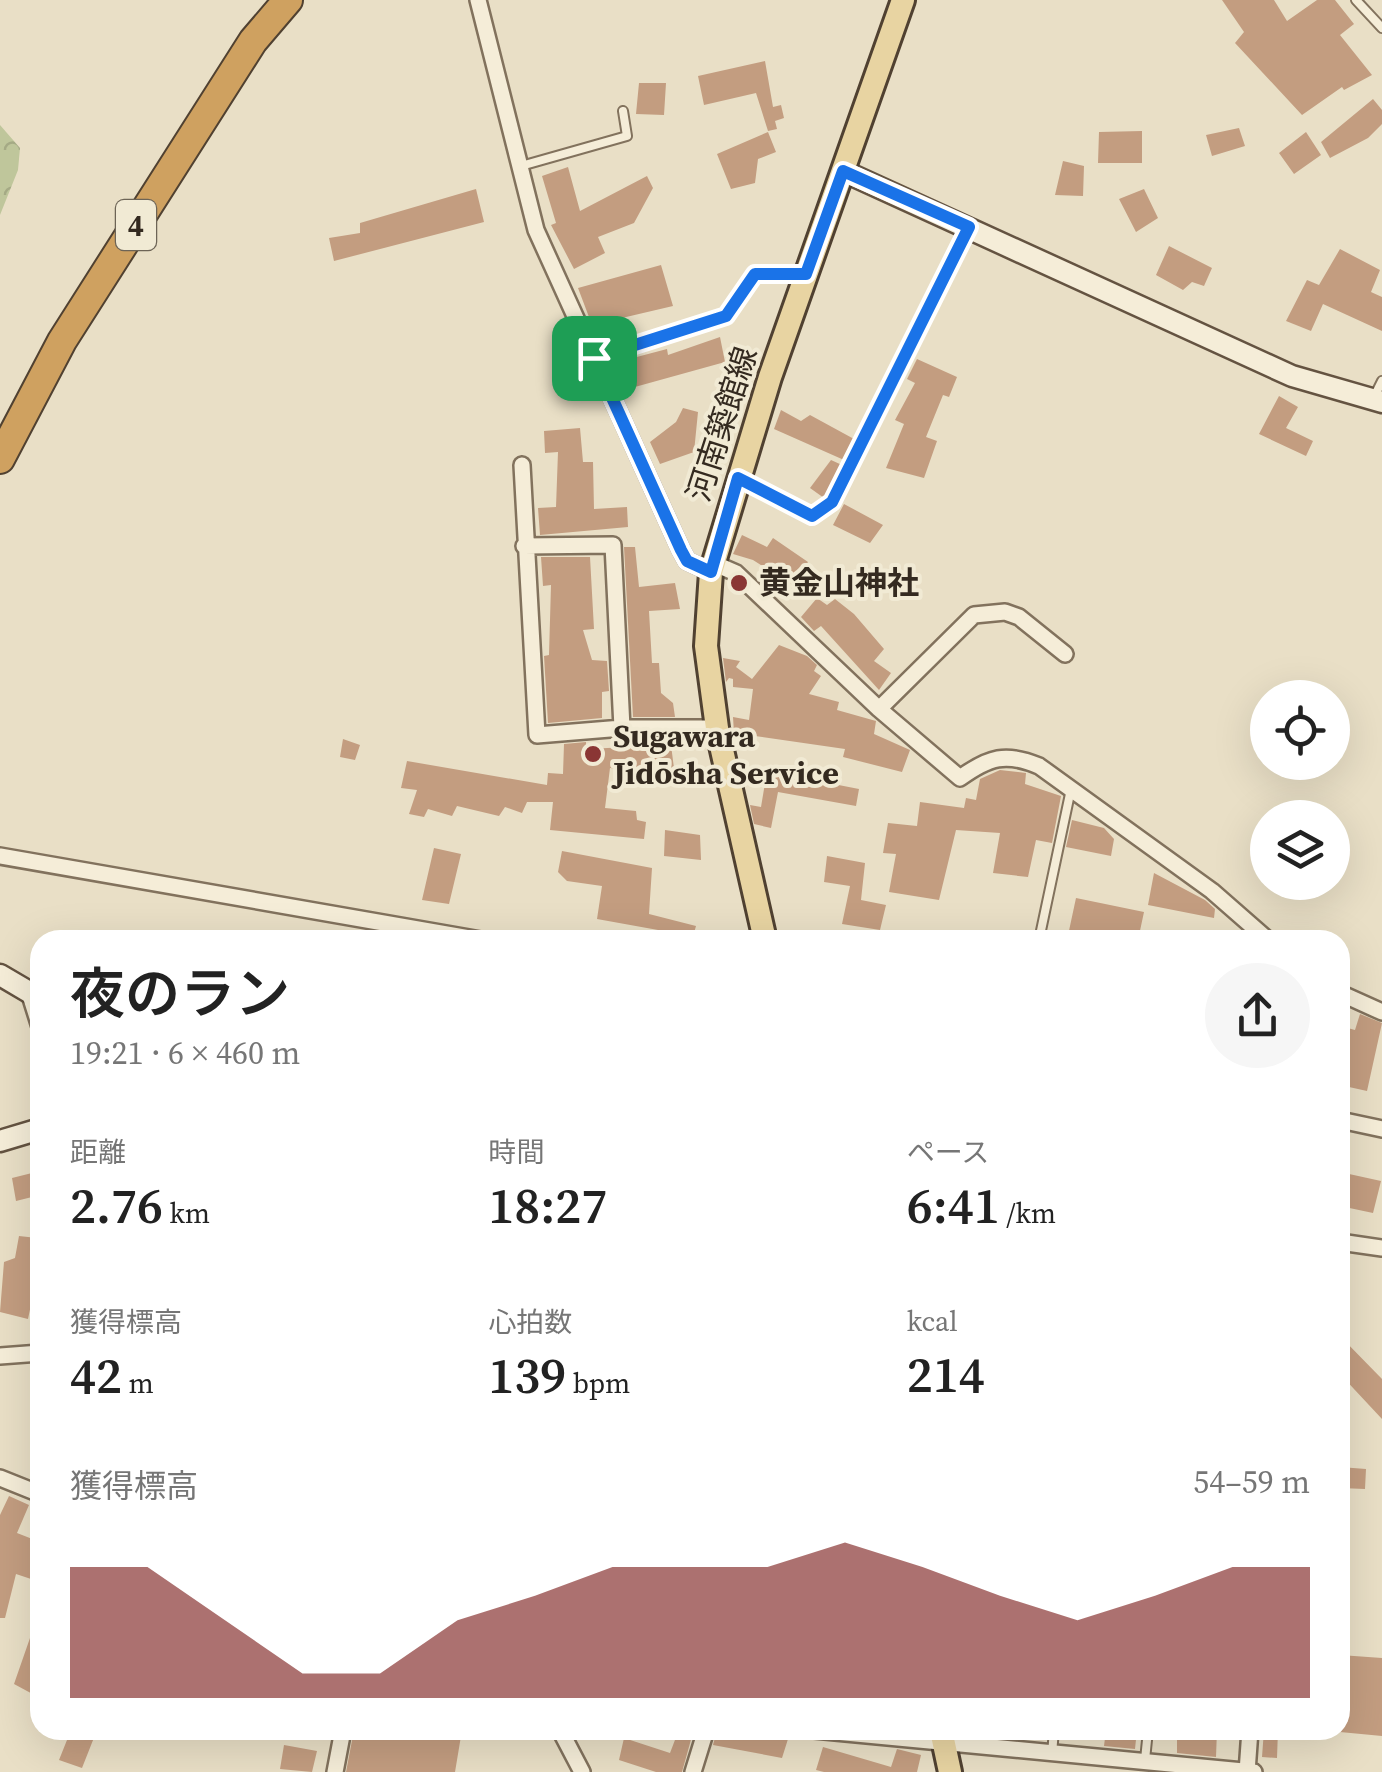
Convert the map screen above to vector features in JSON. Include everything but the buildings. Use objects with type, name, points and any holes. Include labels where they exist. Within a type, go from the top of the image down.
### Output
[{"type":"highway","name":"4","points":[[0,459],[62,341],[253,41],[288,0]]},
{"type":"main road","name":"河南築館線","points":[[763,930],[717,728],[706,646],[712,568],[806,274],[903,0]]},
{"type":"main road","points":[[944,1740],[950,1772]]},
{"type":"street","points":[[478,0],[536,230],[687,561],[736,573],[879,708],[960,778],[987,758],[1014,756],[1039,766],[1212,891],[1257,930]]},
{"type":"street","points":[[843,171],[1292,376],[1379,394]]},
{"type":"street","points":[[522,465],[537,735],[622,728],[717,728]]},
{"type":"street","points":[[524,546],[613,545],[622,728]]},
{"type":"street","points":[[879,708],[974,615],[1005,612],[1019,617],[1065,654]]},
{"type":"street","points":[[0,856],[384,930]]},
{"type":"street","points":[[0,974],[30,995]]},
{"type":"street","points":[[1350,998],[1382,1012]]},
{"type":"street","points":[[1350,1122],[1382,1128]]},
{"type":"street","points":[[0,1140],[30,1131]]},
{"type":"street","points":[[1350,1243],[1382,1248]]},
{"type":"street","points":[[0,1356],[30,1353]]},
{"type":"street","points":[[0,1478],[30,1490]]},
{"type":"street","points":[[335,1772],[341,1740]]},
{"type":"street","points":[[565,1740],[582,1772]]},
{"type":"street","points":[[693,1772],[703,1740]]},
{"type":"street","points":[[962,1740],[1052,1754],[1250,1772],[1250,1740]]},
{"type":"lane","points":[[1356,0],[1382,28]]},
{"type":"lane","points":[[520,166],[627,136],[623,111]]},
{"type":"lane","points":[[738,478],[812,516],[832,502],[969,227]]},
{"type":"lane","points":[[594,358],[726,316],[755,274],[806,274]]},
{"type":"lane","points":[[1041,930],[1071,790]]},
{"type":"lane","points":[[1052,1754],[1053,1740]]},
{"type":"lane","points":[[1144,1762],[1147,1740]]},
{"type":"green space","points":[[0,125],[20,148],[18,170],[0,215]]},
{"type":"place","name":"黄金山神社","points":[[739,583]]},
{"type":"place","name":"Sugawara Jidōsha Service","points":[[593,754]]},
{"type":"route","points":[[843,171],[969,227],[832,502],[812,516],[738,478],[711,572],[687,561],[594,358],[726,316],[755,274],[806,274],[843,171]]}]
